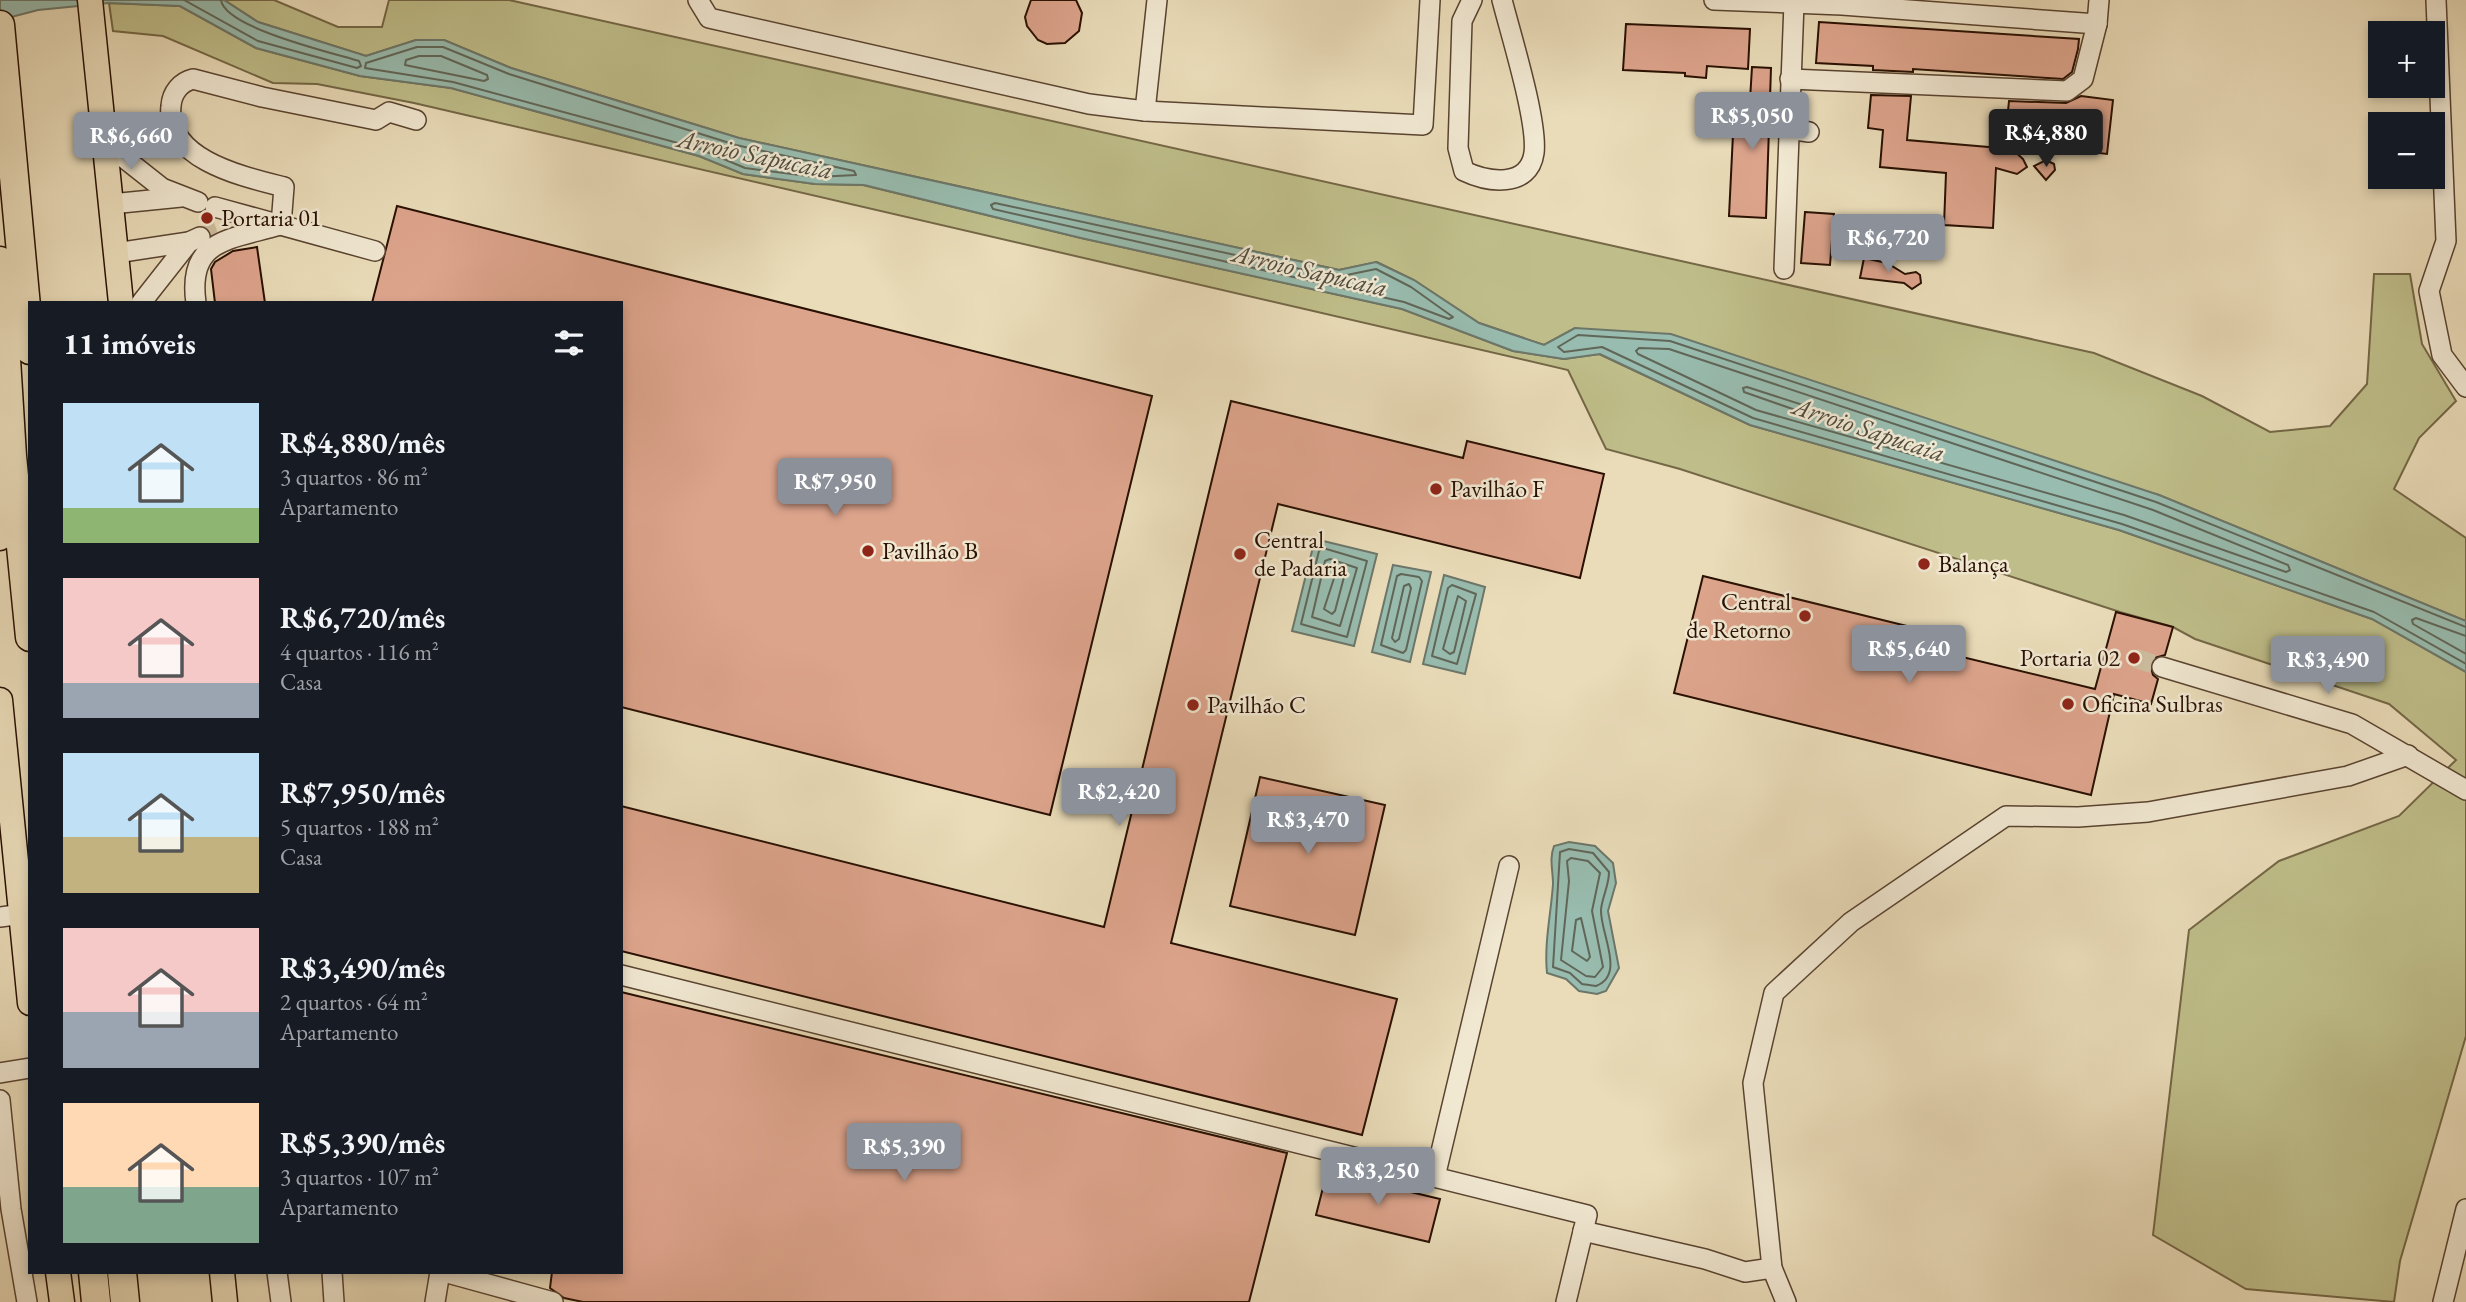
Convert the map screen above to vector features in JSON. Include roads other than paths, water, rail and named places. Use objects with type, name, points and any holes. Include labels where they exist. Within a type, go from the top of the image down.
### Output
[{"type":"highway","points":[[0,25],[28,327]]},
{"type":"highway","points":[[0,261],[12,456],[28,616]]},
{"type":"highway","points":[[93,1274],[96,1302]]},
{"type":"highway","points":[[122,1274],[125,1302]]},
{"type":"main road","points":[[90,0],[121,301]]},
{"type":"main road","points":[[0,538],[12,456]]},
{"type":"main road","points":[[0,700],[11,916],[28,994]]},
{"type":"main road","points":[[58,1274],[62,1302]]},
{"type":"main road","points":[[222,1274],[225,1302]]},
{"type":"street","points":[[698,0],[709,18],[1089,104],[1145,111],[1423,125],[1430,0]]},
{"type":"street","points":[[1145,111],[1157,0]]},
{"type":"street","points":[[1472,0],[1462,21],[1458,148],[1464,171],[1482,180],[1504,182],[1525,172],[1534,154],[1532,126],[1502,0]]},
{"type":"street","points":[[1714,0],[2097,24]]},
{"type":"street","points":[[1790,79],[2067,91],[2083,79],[2097,24],[2099,0]]},
{"type":"street","points":[[2435,0],[2446,241],[2429,291],[2442,355],[2466,387]]},
{"type":"street","points":[[1784,269],[1794,3]]},
{"type":"street","points":[[281,225],[284,187],[242,176],[195,153],[179,139],[170,109],[172,99],[186,81],[194,79],[262,97],[376,120],[388,112],[416,120]]},
{"type":"street","points":[[1788,130],[1809,132]]},
{"type":"street","points":[[105,143],[150,180],[198,202],[375,251]]},
{"type":"street","points":[[111,204],[198,202]]},
{"type":"street","points":[[117,253],[281,225]]},
{"type":"street","points":[[196,301],[194,273],[201,255],[216,246],[281,225]]},
{"type":"street","points":[[142,301],[162,273],[202,237]]},
{"type":"street","points":[[2162,667],[2352,724],[2466,790]]},
{"type":"street","points":[[1786,1302],[1772,1268],[1753,1083],[1774,993],[1851,922],[2006,816],[2078,817],[2148,812],[2348,776],[2408,755]]},
{"type":"street","points":[[1435,1177],[1509,866]]},
{"type":"street","points":[[623,975],[1587,1215],[1566,1302]]},
{"type":"street","points":[[0,1073],[28,1068]]},
{"type":"street","points":[[0,1100],[11,1209],[27,1302]]},
{"type":"street","points":[[2443,1302],[2466,1209]]},
{"type":"street","points":[[1583,1231],[1705,1259],[1745,1272],[1772,1268]]},
{"type":"street","points":[[277,1274],[281,1302]]},
{"type":"street","points":[[332,1274],[334,1302]]},
{"type":"street","points":[[435,1302],[442,1274]]},
{"type":"street","points":[[449,1274],[553,1302]]},
{"type":"water","name":"Arroio Sapucaia","points":[[0,0],[224,0],[258,22],[366,56],[416,40],[444,40],[511,68],[739,138],[1339,270],[1376,262],[1414,280],[1479,323],[1544,345],[1575,328],[1671,334],[2159,495],[2466,621],[2466,672],[2372,619],[2119,530],[1750,425],[1600,354],[1564,359],[1513,351],[1402,309],[1081,238],[864,185],[815,184],[743,174],[699,156],[451,88],[360,76],[256,48],[180,6],[109,3],[38,10],[0,20]]},
{"type":"water","points":[[1315,539],[1377,554],[1354,646],[1292,631]]},
{"type":"water","points":[[1393,565],[1431,572],[1410,662],[1372,652]]},
{"type":"water","points":[[1444,575],[1485,587],[1465,674],[1423,664]]},
{"type":"water","points":[[1569,842],[1595,846],[1613,863],[1616,883],[1608,911],[1619,968],[1606,991],[1597,994],[1579,991],[1566,979],[1547,973],[1547,940],[1553,884],[1552,855],[1554,846]]},
{"type":"tunnel","points":[[200,237],[217,231]]},
{"type":"tunnel","points":[[2135,658],[2162,667]]},
{"type":"place","name":"Portaria 01","points":[[207,218]]},
{"type":"place","name":"Pavilhão F","points":[[1436,489]]},
{"type":"place","name":"Pavilhão B","points":[[868,551]]},
{"type":"place","name":"Central de Padaria","points":[[1240,554]]},
{"type":"place","name":"Balança","points":[[1924,564]]},
{"type":"place","name":"Central de Retorno","points":[[1805,616]]},
{"type":"place","name":"Portaria 02","points":[[2134,658]]},
{"type":"place","name":"Oficina Sulbras","points":[[2068,704]]},
{"type":"place","name":"Pavilhão C","points":[[1193,705]]}]
